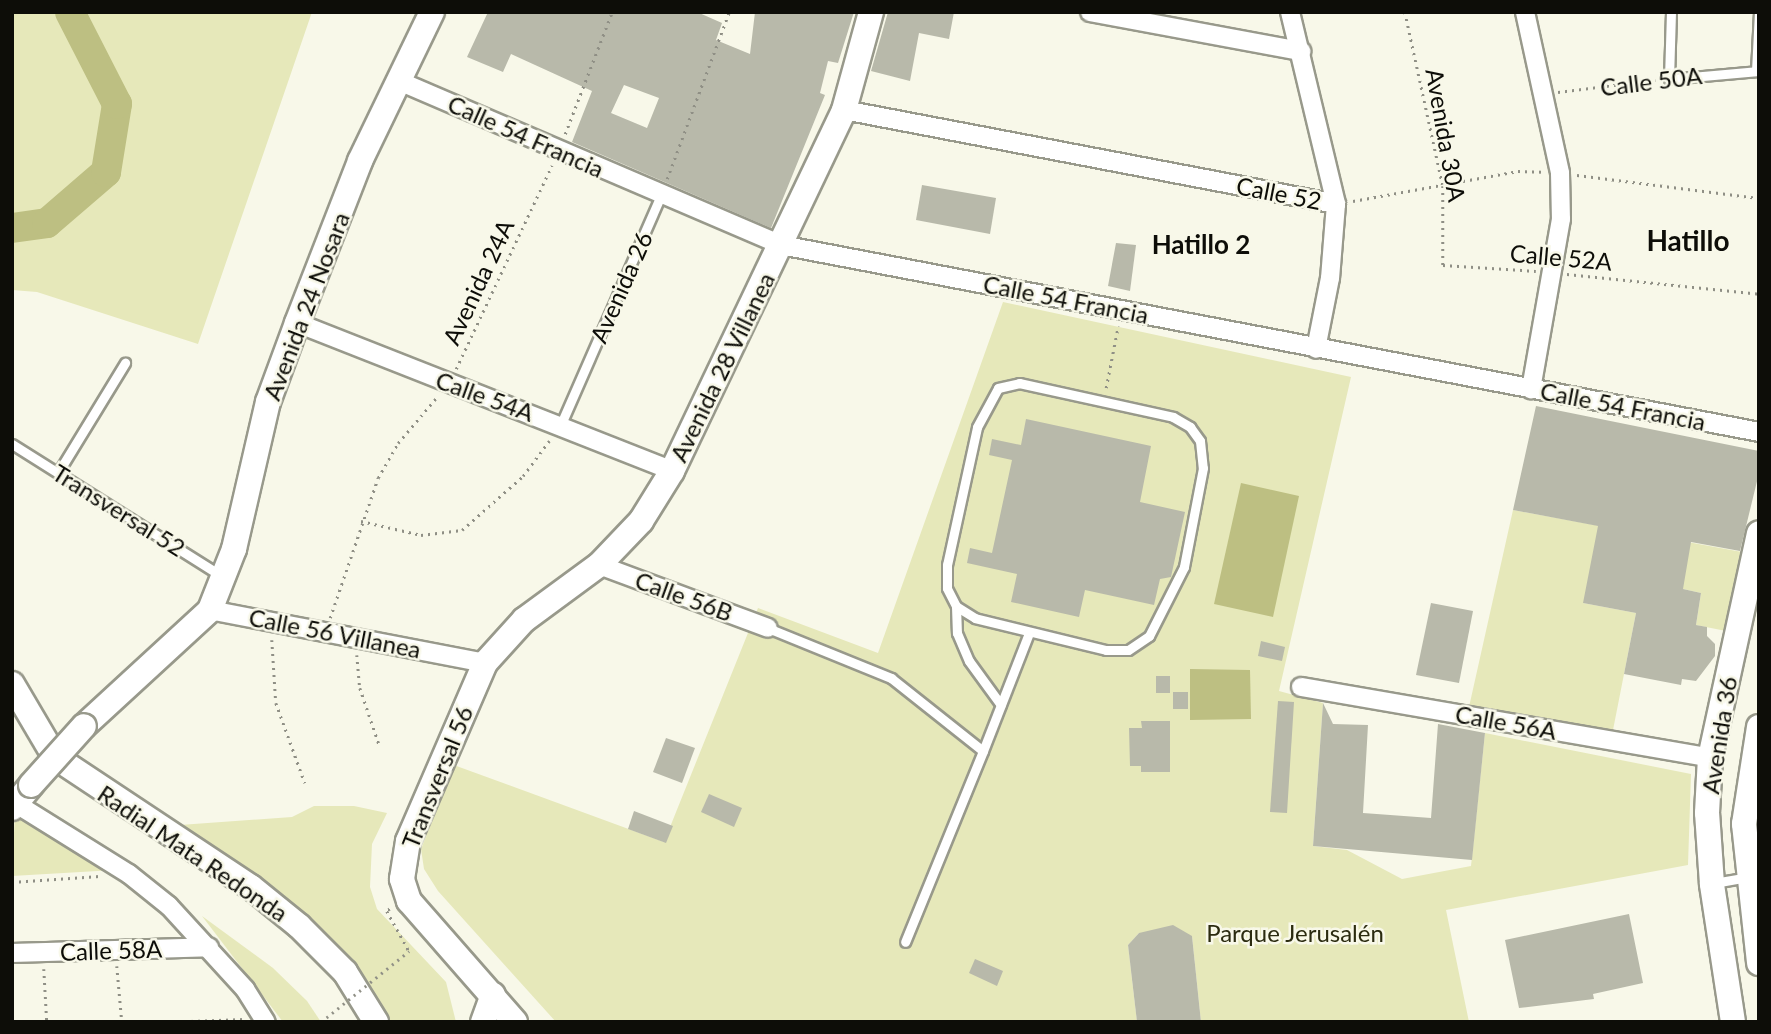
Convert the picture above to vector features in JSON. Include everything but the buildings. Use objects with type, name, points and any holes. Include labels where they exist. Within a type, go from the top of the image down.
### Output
[{"type":"street","name":"Avenida 24 Nosara","points":[[210,610],[225,578],[268,402],[360,161],[432,12]]},
{"type":"street","name":"Avenida 28 Villanea","points":[[480,673],[524,620],[599,565],[641,521],[672,471],[844,110],[872,12]]},
{"type":"street","points":[[1090,12],[1301,51]]},
{"type":"street","points":[[1290,12],[1336,204],[1330,278],[1316,349]]},
{"type":"street","points":[[1525,12],[1560,173],[1561,219],[1531,389]]},
{"type":"street","name":"Calle 54 Francia","points":[[399,81],[780,245],[1759,432]]},
{"type":"street","name":"Calle 52","points":[[844,110],[1336,204]]},
{"type":"street","name":"Calle 54A","points":[[298,323],[561,424],[672,471]]},
{"type":"street","name":"Avenida 36","points":[[1733,1022],[1713,884],[1707,813],[1710,758],[1759,533]]},
{"type":"street","name":"Calle 56B","points":[[599,565],[768,628]]},
{"type":"street","points":[[210,610],[84,726],[19,799],[129,874],[169,906],[209,947],[265,1020]]},
{"type":"street","name":"Calle 56 Villanea","points":[[210,610],[270,619],[460,658],[480,673]]},
{"type":"street","name":"Transversal 56","points":[[480,673],[408,841],[402,879],[409,901],[515,1022]]},
{"type":"street","name":"Radial Mata Redonda","points":[[12,684],[55,757],[251,887],[299,926],[345,972],[376,1022]]},
{"type":"street","name":"Calle 56A","points":[[1301,687],[1710,758]]},
{"type":"street","name":"Avenida 36","points":[[1759,727],[1744,824],[1747,877],[1759,962]]},
{"type":"street","name":"Calle 58A","points":[[12,953],[209,947]]},
{"type":"street","points":[[483,1022],[492,995]]},
{"type":"lane","points":[[1669,79],[1671,12]]},
{"type":"lane","points":[[1758,71],[1759,12]]},
{"type":"lane","name":"Calle 50A","points":[[1669,79],[1758,71]]},
{"type":"lane","name":"Avenida 26","points":[[561,424],[661,195]]},
{"type":"lane","points":[[59,471],[125,363]]},
{"type":"lane","points":[[956,606],[975,618],[1106,650],[1128,650],[1149,636],[1184,567],[1203,468],[1200,441],[1190,427],[1173,417],[1019,383],[998,388],[987,401],[977,427],[947,565],[947,588],[956,606],[957,634],[969,662],[1001,705]]},
{"type":"lane","name":"Transversal 52","points":[[12,444],[59,471],[225,578]]},
{"type":"lane","points":[[768,628],[891,678],[983,751]]},
{"type":"lane","points":[[905,942],[1029,633]]},
{"type":"lane","points":[[1713,884],[1747,877]]},
{"type":"path","name":"Avenida 24A","points":[[325,631],[361,521],[398,443],[450,383],[559,150],[612,12]]},
{"type":"path","points":[[661,195],[729,12]]},
{"type":"path","name":"Avenida 30A","points":[[1405,12],[1443,186],[1443,265]]},
{"type":"path","name":"Calle 50A","points":[[1544,93],[1669,79]]},
{"type":"path","name":"Calle 52","points":[[1336,204],[1518,171],[1560,173],[1759,198]]},
{"type":"path","name":"Calle 52A","points":[[1443,265],[1553,272],[1759,294]]},
{"type":"path","points":[[1104,402],[1122,310]]},
{"type":"path","points":[[361,521],[421,535],[463,530],[523,476],[561,424]]},
{"type":"path","points":[[270,619],[276,703],[305,783]]},
{"type":"path","points":[[355,638],[360,688],[380,747]]},
{"type":"path","points":[[12,882],[129,874]]},
{"type":"path","points":[[321,1022],[409,951],[387,911]]},
{"type":"path","points":[[115,950],[122,1022]]},
{"type":"path","points":[[44,952],[47,1022]]},
{"type":"path","points":[[163,1022],[265,1020]]},
{"type":"green space","points":[[12,12],[312,12],[198,344],[37,292],[12,290]]},
{"type":"green space","name":"Parque Jerusalén","points":[[1003,302],[1351,377],[1279,691],[1323,703],[1313,846],[1347,850],[1402,879],[1471,866],[1485,733],[1691,774],[1688,865],[1446,910],[1469,1022],[1201,1022],[1192,936],[1139,933],[1128,945],[1137,1022],[556,1022],[438,891],[424,869],[421,849],[451,764],[664,842],[758,608],[878,653]]},
{"type":"green space","points":[[1513,510],[1742,552],[1726,631],[1696,625],[1701,593],[1683,589],[1583,603],[1636,613],[1613,730],[1469,707]]},
{"type":"green space","points":[[314,806],[354,806],[387,813],[372,844],[370,887],[377,909],[446,982],[456,1022],[377,1022],[338,962],[166,826],[292,817]]},
{"type":"green space","points":[[15,812],[115,870],[12,876]]},
{"type":"green space","points":[[202,916],[273,968],[307,1001],[321,1022],[283,1022]]},
{"type":"shaded area","points":[[1241,483],[1299,496],[1273,617],[1214,604]]},
{"type":"shaded area","points":[[1190,669],[1250,670],[1251,719],[1190,720]]},
{"type":"waterway","points":[[12,228],[47,223],[106,172],[117,104],[70,12]]},
{"type":"district","name":"Hatillo","points":[[1688,240]]},
{"type":"district","name":"Hatillo 2","points":[[1201,245]]}]
